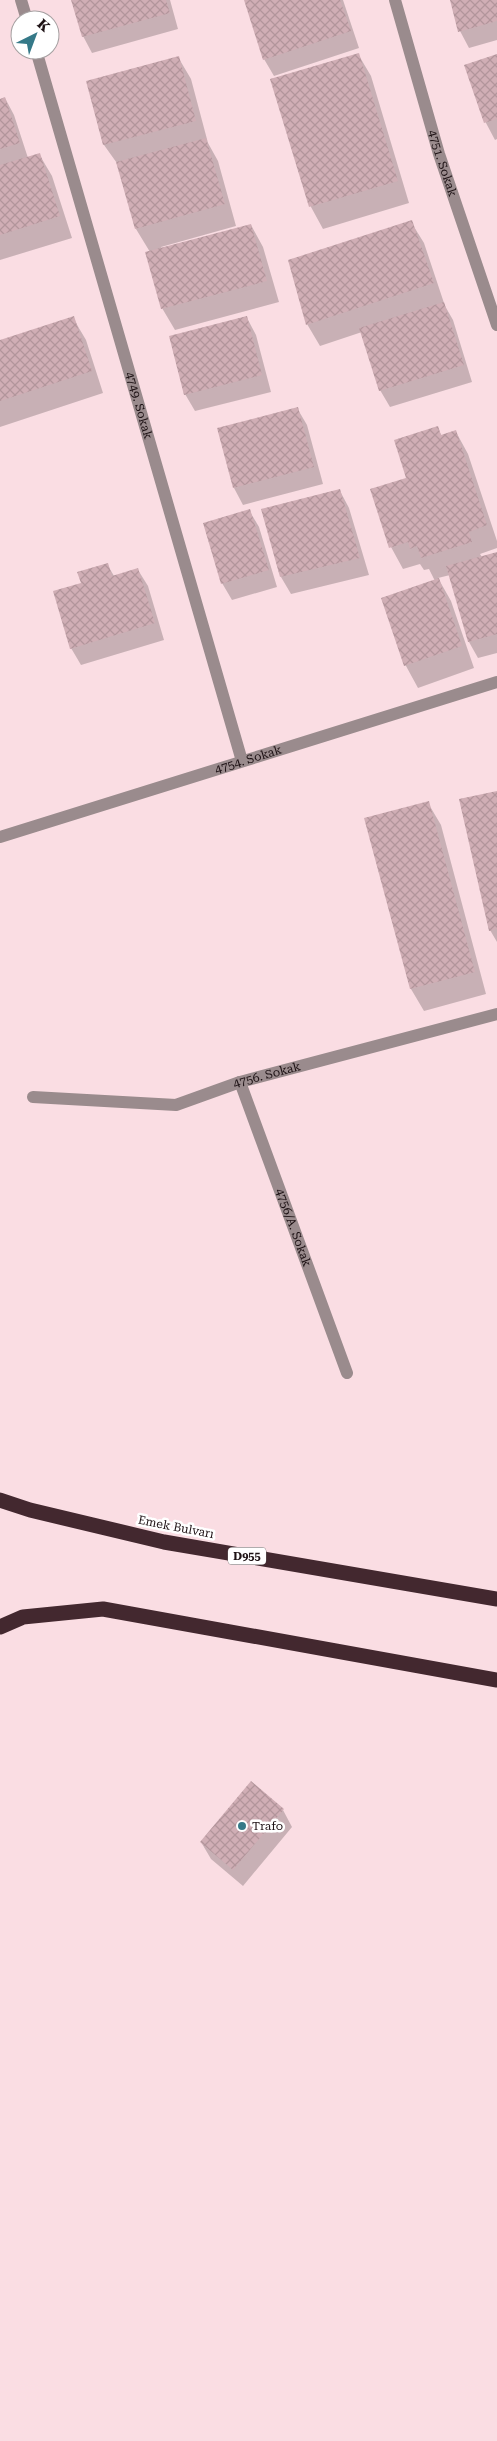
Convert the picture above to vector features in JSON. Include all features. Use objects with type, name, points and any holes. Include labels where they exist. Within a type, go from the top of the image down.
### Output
[{"type":"highway","name":"Emek Bulvarı","points":[[0,1500],[30,1510],[164,1542],[497,1599]]},
{"type":"highway","points":[[0,1627],[22,1617],[102,1609],[497,1680]]},
{"type":"street","name":"4751. Sokak","points":[[395,0],[438,154],[497,325]]},
{"type":"street","name":"4749. Sokak","points":[[39,60],[242,761]]},
{"type":"street","name":"4754. Sokak","points":[[0,837],[497,682]]},
{"type":"street","name":"4756. Sokak","points":[[33,1096],[176,1105],[240,1082],[497,1014]]},
{"type":"street","name":"4756/A. Sokak","points":[[240,1082],[348,1373]]},
{"type":"building","points":[[71,0],[166,0],[170,13],[82,37]]},
{"type":"building","points":[[244,0],[340,0],[351,31],[263,60]]},
{"type":"building","points":[[450,0],[497,0],[497,21],[458,32]]},
{"type":"building","points":[[359,53],[398,181],[309,207],[270,79]]},
{"type":"building","points":[[497,54],[497,119],[484,123],[464,65]]},
{"type":"building","points":[[179,56],[196,121],[103,145],[86,81]]},
{"type":"building","points":[[5,97],[20,143],[0,149],[0,99]]},
{"type":"building","points":[[206,138],[225,204],[135,229],[116,162]]},
{"type":"building","points":[[40,153],[60,216],[0,235],[0,165]]},
{"type":"building","points":[[412,220],[434,283],[306,325],[288,260]]},
{"type":"building","points":[[251,224],[267,281],[161,309],[145,252]]},
{"type":"building","points":[[444,302],[464,365],[379,391],[359,328]]},
{"type":"building","points":[[74,316],[92,371],[0,401],[0,340]]},
{"type":"building","points":[[247,316],[262,375],[184,395],[169,336]]},
{"type":"building","points":[[298,407],[314,467],[233,488],[217,428]]},
{"type":"building","points":[[438,426],[441,435],[456,430],[487,525],[469,532],[472,542],[421,558],[417,546],[410,549],[408,542],[389,548],[370,489],[406,478],[394,440]]},
{"type":"building","points":[[340,489],[360,558],[280,577],[261,509]]},
{"type":"building","points":[[250,509],[269,570],[221,584],[203,523]]},
{"type":"building","points":[[497,552],[497,634],[468,642],[446,566]]},
{"type":"building","points":[[108,563],[112,576],[138,568],[155,623],[70,649],[53,591],[81,583],[77,572]]},
{"type":"building","points":[[439,578],[462,646],[404,666],[381,598]]},
{"type":"building","points":[[497,791],[497,929],[489,931],[459,799]]},
{"type":"building","points":[[429,801],[475,972],[410,989],[364,818]]},
{"type":"building","name":"Trafo","points":[[251,1781],[284,1809],[233,1870],[200,1842]]},
{"type":"place","name":"Trafo","points":[[242,1826]]}]
